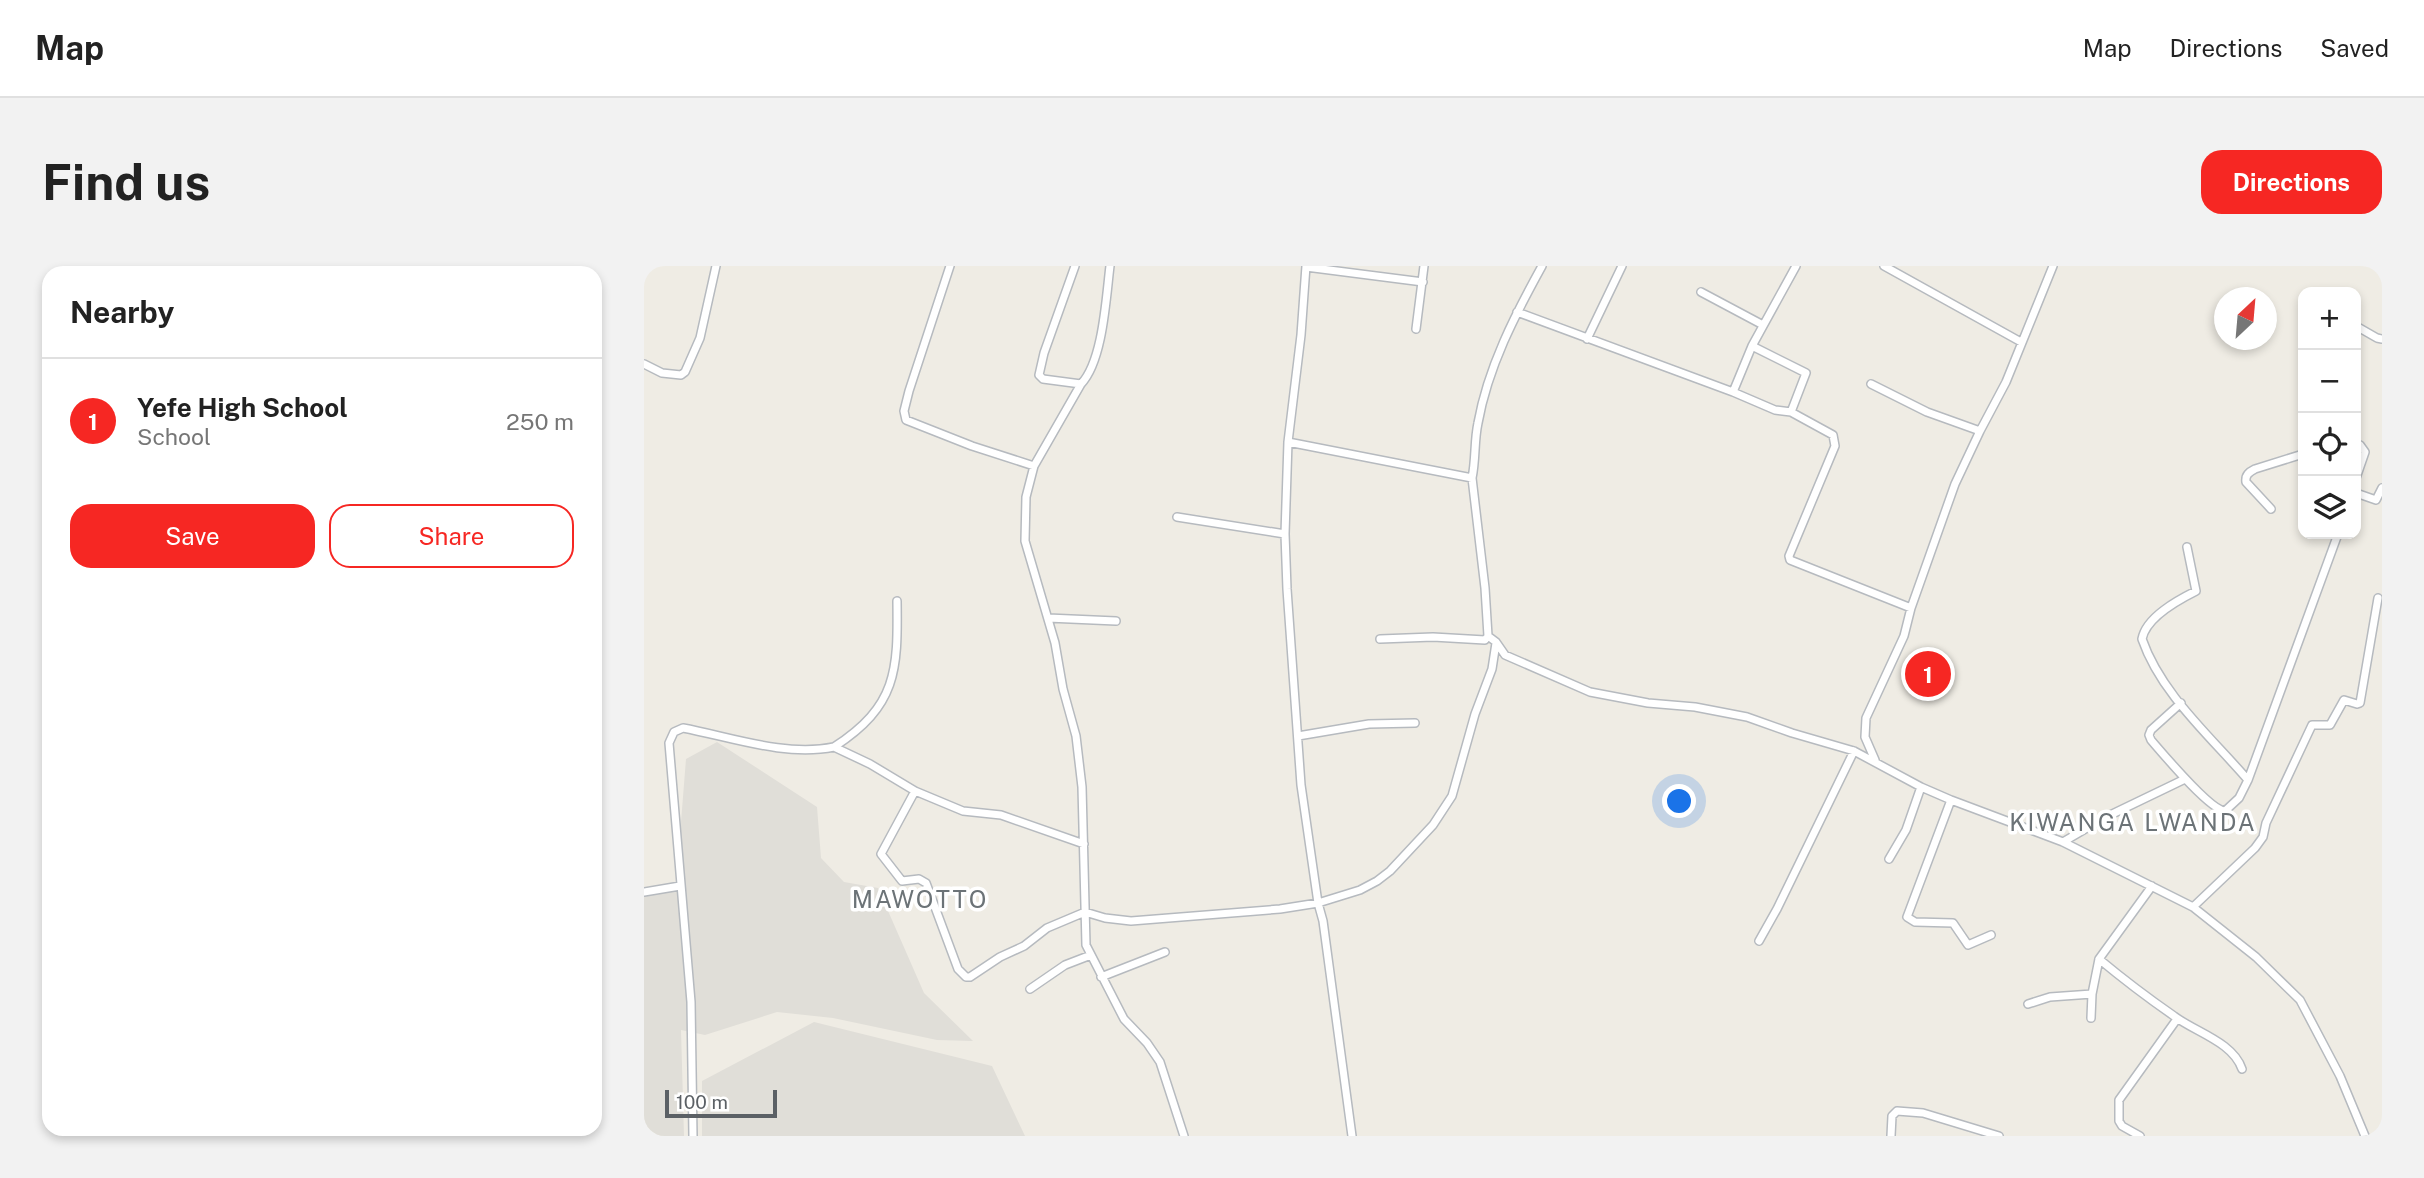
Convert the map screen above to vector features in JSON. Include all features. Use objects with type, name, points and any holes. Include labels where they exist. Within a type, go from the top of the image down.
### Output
[{"type":"street","points":[[644,364],[662,373],[681,375],[685,372],[700,338],[716,266]]},
{"type":"street","points":[[950,266],[909,391],[904,411],[906,420],[972,446],[1034,466]]},
{"type":"street","points":[[1075,266],[1044,352],[1039,375],[1043,379],[1081,384]]},
{"type":"street","points":[[1110,266],[1100,343],[1086,379],[1034,466],[1026,497],[1024,531],[1076,736],[1082,787],[1086,945],[1124,1019],[1147,1043],[1160,1062],[1184,1136]]},
{"type":"street","points":[[1352,1136],[1323,921],[1318,904],[1301,785],[1287,589],[1285,534],[1288,442],[1306,266],[1423,282]]},
{"type":"street","points":[[1416,329],[1424,266]]},
{"type":"street","points":[[1542,266],[1517,312],[1486,386],[1477,426],[1476,462],[1472,478],[1489,636],[1505,655],[1590,692],[1747,717],[1854,751],[1921,787],[2063,842],[2193,907],[2256,957],[2300,1000],[2340,1076],[2365,1136]]},
{"type":"street","points":[[1587,339],[1622,266]]},
{"type":"street","points":[[1733,392],[1752,346],[1796,266]]},
{"type":"street","points":[[1884,266],[2021,342]]},
{"type":"street","points":[[1875,761],[1865,737],[1866,718],[1904,636],[1911,608],[1955,484],[2006,382],[2053,266]]},
{"type":"street","points":[[1701,292],[1763,325]]},
{"type":"street","points":[[1517,312],[1775,410],[1791,412],[1833,435],[1835,446],[1789,556],[1790,560],[1911,608]]},
{"type":"street","points":[[2361,329],[2382,339]]},
{"type":"street","points":[[1752,346],[1806,373],[1791,412]]},
{"type":"street","points":[[1871,384],[1927,412],[1980,431]]},
{"type":"street","points":[[1288,442],[1472,478]]},
{"type":"street","points":[[2361,446],[2365,452],[2361,464]]},
{"type":"street","points":[[2271,509],[2245,478],[2248,473],[2298,456]]},
{"type":"street","points":[[2361,495],[2376,500],[2382,488]]},
{"type":"street","points":[[1177,517],[1285,534]]},
{"type":"street","points":[[2181,703],[2151,730],[2151,740],[2185,779],[2222,811],[2231,808],[2248,779],[2336,539]]},
{"type":"street","points":[[2187,547],[2196,591],[2165,608],[2147,628],[2142,639],[2148,657],[2181,703],[2248,779]]},
{"type":"street","points":[[2193,907],[2255,848],[2263,837],[2266,823],[2312,724],[2330,725],[2344,700],[2360,703],[2378,598]]},
{"type":"street","points":[[693,1136],[691,1002],[669,743],[674,732],[683,728],[814,751],[834,747],[855,733],[875,713],[891,681],[898,652],[897,601]]},
{"type":"street","points":[[1048,618],[1116,621]]},
{"type":"street","points":[[1380,639],[1433,637],[1485,640],[1489,636]]},
{"type":"street","points":[[915,791],[881,854],[902,881],[922,880],[929,886],[961,974],[970,977],[1000,957],[1024,946],[1047,928],[1085,912],[1131,921],[1318,904],[1360,890],[1377,881],[1405,856],[1445,810],[1457,781],[1475,713],[1492,669],[1496,642]]},
{"type":"street","points":[[1298,736],[1369,724],[1415,723]]},
{"type":"street","points":[[834,747],[915,791],[963,811],[1001,816],[1083,844]]},
{"type":"street","points":[[1759,941],[1854,751]]},
{"type":"street","points":[[2063,842],[2104,818],[2185,779]]},
{"type":"street","points":[[1889,859],[1910,821],[1921,787]]},
{"type":"street","points":[[1951,800],[1907,917],[1915,922],[1953,923],[1968,945],[1991,935]]},
{"type":"street","points":[[2091,1018],[2092,994],[2099,959],[2152,886]]},
{"type":"street","points":[[644,892],[680,887]]},
{"type":"street","points":[[1101,977],[1166,952]]},
{"type":"street","points":[[1030,989],[1065,965],[1091,955]]},
{"type":"street","points":[[2099,959],[2176,1018],[2228,1050],[2238,1059],[2242,1069]]},
{"type":"street","points":[[2028,1004],[2050,997],[2092,994]]},
{"type":"street","points":[[2140,1136],[2122,1126],[2119,1121],[2119,1100],[2176,1018]]},
{"type":"street","points":[[1891,1136],[1892,1116],[1897,1111],[1923,1113],[1999,1136]]},
{"type":"shaded area","points":[[717,742],[817,807],[821,858],[844,882],[878,888],[924,993],[973,1041],[937,1040],[833,1018],[777,1012],[705,1035],[681,1030],[684,1136],[644,1136],[644,891],[676,885],[686,759]]},
{"type":"shaded area","points":[[814,1022],[992,1066],[1025,1136],[702,1136],[702,1081]]},
{"type":"place","name":"Yefe High School","points":[[1928,674]]},
{"type":"district","name":"KIWANGA LWANDA","points":[[2133,823]]},
{"type":"district","name":"MAWOTTO","points":[[920,900]]}]
